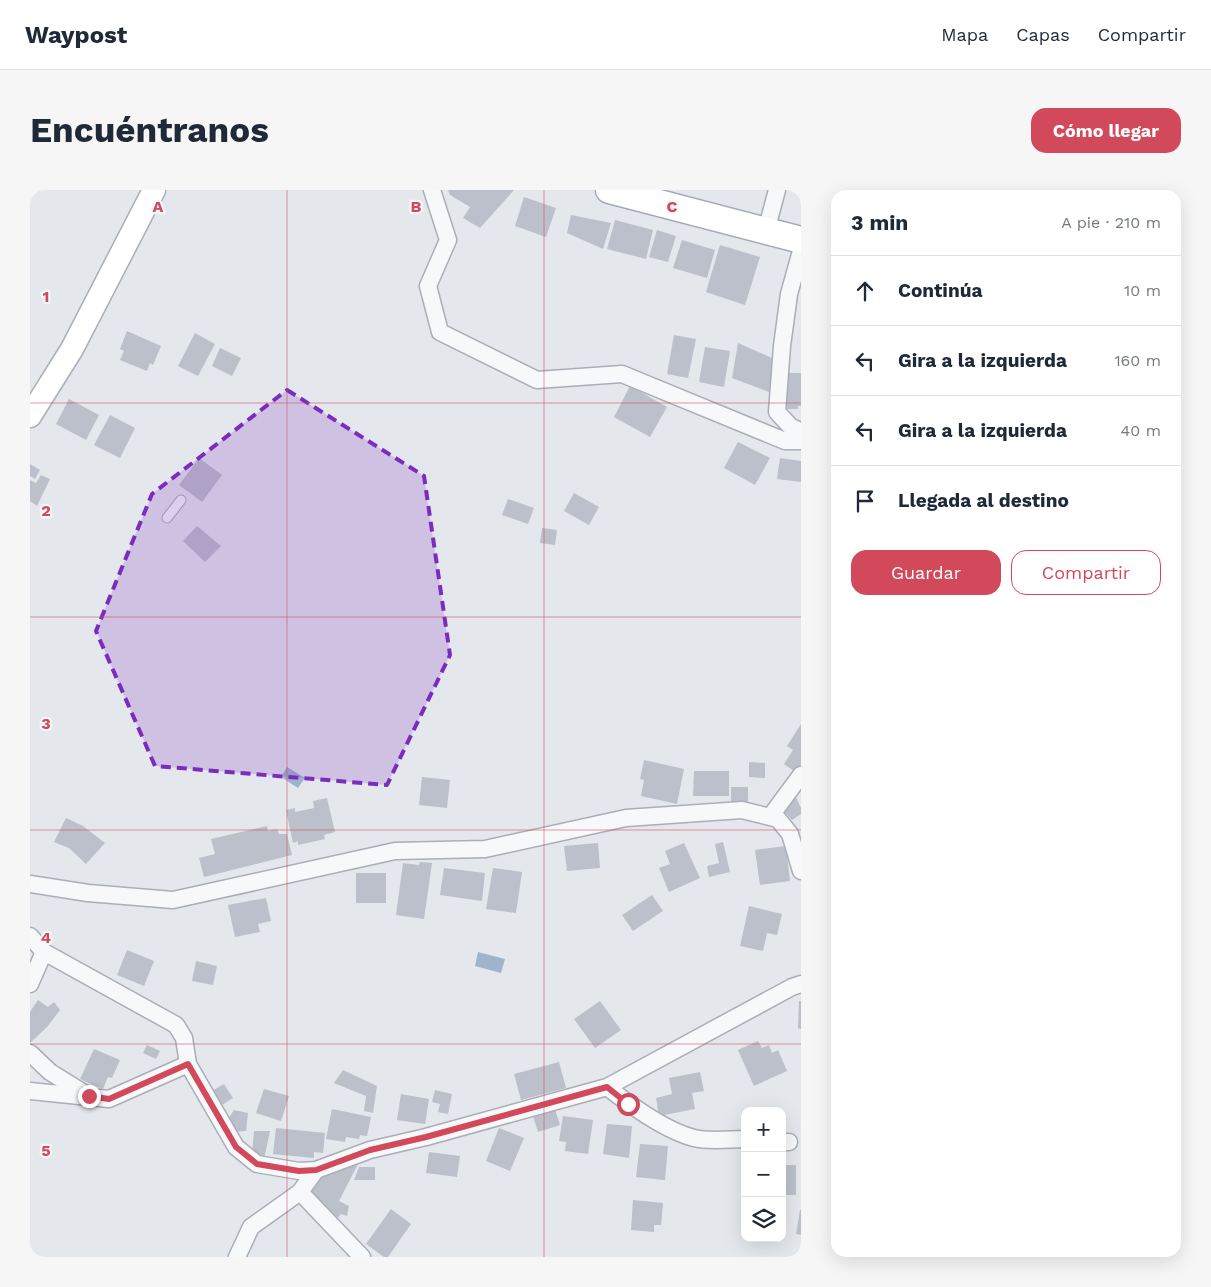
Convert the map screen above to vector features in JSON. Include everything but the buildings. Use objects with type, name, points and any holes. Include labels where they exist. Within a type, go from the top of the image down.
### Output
[{"type":"main road","points":[[609,190],[801,240]]},
{"type":"street","points":[[30,416],[72,349],[154,190]]},
{"type":"street","points":[[432,190],[448,240],[428,286],[440,332],[537,380],[622,374],[785,442],[801,441]]},
{"type":"street","points":[[766,231],[777,190]]},
{"type":"street","points":[[801,251],[789,294],[782,346],[777,412],[791,427],[801,431]]},
{"type":"street","points":[[770,816],[801,775]]},
{"type":"street","points":[[30,884],[88,893],[173,900],[395,851],[485,849],[626,818],[742,810],[778,819],[790,834],[801,871]]},
{"type":"street","points":[[30,936],[44,952],[176,1025],[184,1038],[188,1064],[236,1147],[257,1164],[299,1171],[316,1170],[370,1150],[426,1137],[607,1087],[792,986],[801,984]]},
{"type":"street","points":[[30,984],[44,952]]},
{"type":"street","points":[[30,1053],[50,1072],[89,1096]]},
{"type":"street","points":[[30,1091],[109,1099],[188,1064]]},
{"type":"street","points":[[607,1087],[628,1104],[676,1132],[695,1139],[741,1139]]},
{"type":"street","points":[[237,1257],[251,1227],[300,1192],[316,1170]]},
{"type":"street","points":[[300,1192],[362,1257]]},
{"type":"lane","points":[[166,518],[181,500]]},
{"type":"highlighted area","points":[[287,390],[424,476],[450,655],[387,785],[155,766],[96,631],[152,494]]},
{"type":"water","points":[[287,767],[305,778],[298,788],[281,777]]},
{"type":"water","points":[[478,952],[505,959],[501,973],[475,966]]},
{"type":"route","points":[[89,1096],[109,1099],[188,1064],[236,1147],[257,1164],[299,1171],[316,1170],[370,1150],[426,1137],[607,1087],[628,1104]]}]
